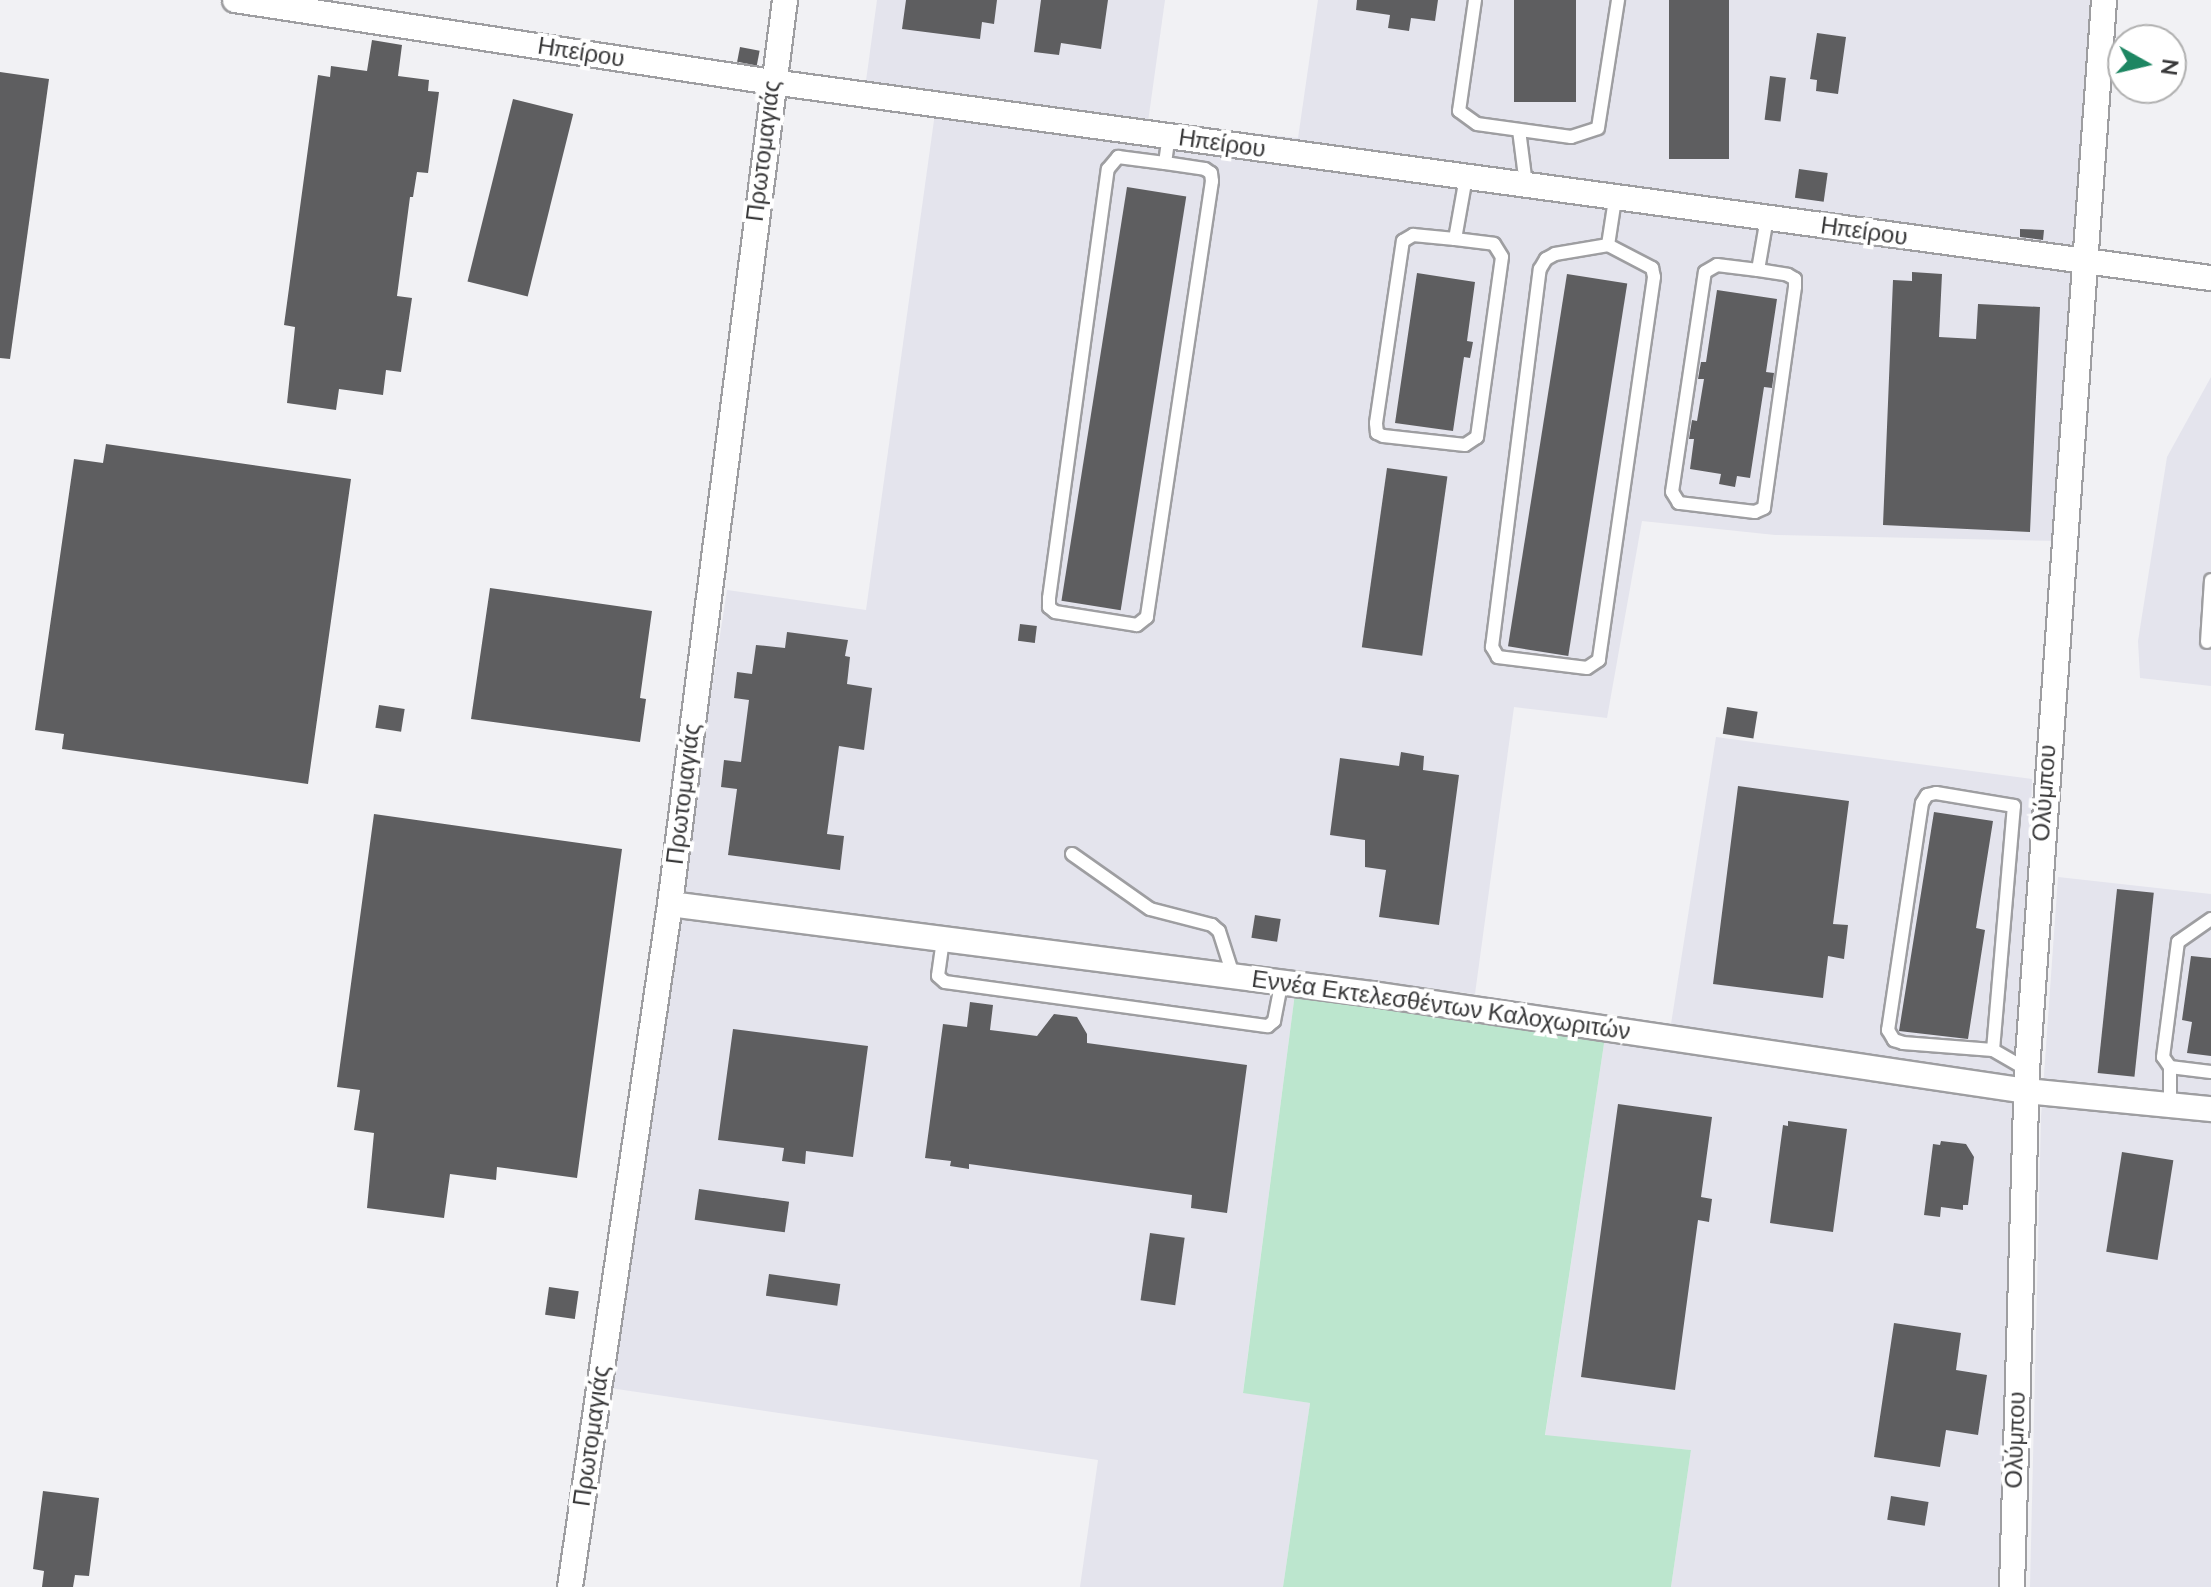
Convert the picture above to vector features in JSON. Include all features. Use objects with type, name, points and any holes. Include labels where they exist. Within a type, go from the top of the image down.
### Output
[{"type":"street","name":"Ηπείρου","points":[[235,0],[772,82],[2211,278]]},
{"type":"street","name":"Πρωτομαγιάς","points":[[570,1587],[670,904],[772,82],[785,0]]},
{"type":"street","name":"Ολύμπου","points":[[2012,1587],[2026,1081],[2045,777],[2088,262],[2104,0]]},
{"type":"street","name":"Εννέα Εκτελεσθέντων Καλοχωριτών","points":[[670,904],[2026,1081],[2211,1109]]},
{"type":"lane","points":[[1475,0],[1459,111],[1477,124],[1571,137],[1598,128],[1618,0]]},
{"type":"lane","points":[[1519,130],[1526,185]]},
{"type":"lane","points":[[1165,163],[1169,136]]},
{"type":"lane","points":[[1118,157],[1165,163],[1205,169],[1211,173],[1212,181],[1147,617],[1137,625],[1055,612],[1049,607],[1049,598],[1108,169],[1118,157]]},
{"type":"lane","points":[[1455,239],[1466,177]]},
{"type":"lane","points":[[1608,245],[1615,199]]},
{"type":"lane","points":[[1758,270],[1767,218]]},
{"type":"lane","points":[[1413,235],[1455,239],[1494,244],[1502,257],[1477,437],[1465,445],[1383,436],[1377,433],[1376,423],[1403,241],[1413,235]]},
{"type":"lane","points":[[1608,245],[1652,268],[1654,277],[1599,660],[1587,668],[1498,657],[1492,647],[1540,269],[1546,259],[1555,254],[1608,245]]},
{"type":"lane","points":[[1717,265],[1758,270],[1795,279],[1764,508],[1755,512],[1679,503],[1672,492],[1705,272],[1717,265]]},
{"type":"lane","points":[[2207,642],[2211,580]]},
{"type":"lane","points":[[1993,1050],[2014,806],[1936,793],[1927,795],[1922,803],[1888,1030],[1894,1040],[1903,1043],[1993,1050],[2026,1081]]},
{"type":"lane","points":[[1072,854],[1150,909],[1212,925],[1219,931],[1234,978]]},
{"type":"lane","points":[[2170,1104],[2170,1067],[2163,1057],[2178,942],[2186,933],[2211,919]]},
{"type":"lane","points":[[943,940],[938,976],[945,982],[1237,1022],[1272,1025],[1281,984]]},
{"type":"lane","points":[[2170,1067],[2211,1072]]},
{"type":"shaded area","points":[[877,0],[1165,0],[1148,122],[1298,138],[1318,0],[2097,0],[2058,541],[1775,535],[1642,521],[1607,718],[1514,707],[1475,994],[680,894],[727,590],[866,610],[935,113],[863,103]]},
{"type":"shaded area","points":[[2211,377],[2211,686],[2140,678],[2138,641],[2167,457]]},
{"type":"shaded area","points":[[1716,737],[2032,779],[2008,1587],[1671,1587],[1691,1450],[1545,1436],[1608,1017],[1671,1024]]},
{"type":"shaded area","points":[[2058,877],[2211,894],[2211,1587],[2030,1587],[2041,1117]]},
{"type":"shaded area","points":[[688,914],[1295,993],[1243,1392],[1310,1403],[1283,1587],[1080,1587],[1098,1460],[610,1388],[674,922]]},
{"type":"green space","points":[[1295,993],[1605,1037],[1545,1435],[1691,1450],[1671,1587],[1283,1587],[1310,1403],[1243,1393]]},
{"type":"building","points":[[906,0],[997,0],[994,24],[982,22],[980,39],[902,29]]},
{"type":"building","points":[[1041,0],[1108,0],[1101,49],[1061,43],[1059,55],[1034,52]]},
{"type":"building","points":[[1357,0],[1438,0],[1435,21],[1411,18],[1409,31],[1388,28],[1390,15],[1356,10]]},
{"type":"building","points":[[1514,0],[1576,0],[1576,102],[1514,102]]},
{"type":"building","points":[[1669,0],[1729,0],[1729,159],[1669,159]]},
{"type":"building","points":[[1817,33],[1846,37],[1838,94],[1816,91],[1817,80],[1810,79]]},
{"type":"building","points":[[372,40],[402,45],[398,76],[429,80],[428,91],[439,92],[428,173],[417,172],[413,197],[410,197],[397,296],[412,298],[401,372],[386,370],[383,395],[339,389],[336,410],[287,403],[295,327],[284,325],[318,75],[330,77],[331,66],[367,71]]},
{"type":"building","points":[[740,47],[760,51],[757,66],[737,62]]},
{"type":"building","points":[[0,72],[49,79],[10,359],[0,358]]},
{"type":"building","points":[[1770,76],[1786,78],[1781,122],[1765,120]]},
{"type":"building","points":[[513,99],[573,114],[528,296],[468,281]]},
{"type":"building","points":[[1799,169],[1828,173],[1824,202],[1795,198]]},
{"type":"building","points":[[1127,187],[1186,196],[1121,610],[1061,601]]},
{"type":"building","points":[[2020,229],[2044,230],[2043,240],[2020,237]]},
{"type":"building","points":[[1912,272],[1942,274],[1939,337],[1976,339],[1978,304],[2040,307],[2030,532],[1883,525],[1893,280],[1912,281]]},
{"type":"building","points":[[1417,273],[1475,282],[1467,341],[1473,342],[1470,358],[1464,357],[1453,431],[1395,423]]},
{"type":"building","points":[[1567,274],[1627,284],[1568,656],[1508,646]]},
{"type":"building","points":[[1717,290],[1777,299],[1766,372],[1774,373],[1772,388],[1764,387],[1750,478],[1737,476],[1735,487],[1719,484],[1721,474],[1690,469],[1694,439],[1689,439],[1692,420],[1697,421],[1704,379],[1698,379],[1701,362],[1706,362]]},
{"type":"building","points":[[106,444],[351,479],[308,784],[62,749],[64,734],[35,730],[74,459],[103,463]]},
{"type":"building","points":[[1387,468],[1447,476],[1422,656],[1362,647]]},
{"type":"building","points":[[490,588],[652,611],[640,698],[646,699],[640,742],[471,719]]},
{"type":"building","points":[[1020,624],[1037,626],[1035,643],[1018,641]]},
{"type":"building","points":[[787,632],[848,640],[845,656],[850,657],[847,684],[872,688],[864,750],[839,746],[827,834],[844,836],[840,870],[728,855],[737,789],[721,787],[724,760],[741,762],[749,700],[734,698],[737,672],[752,674],[756,645],[785,648]]},
{"type":"building","points":[[379,705],[405,709],[401,732],[375,728]]},
{"type":"building","points":[[1727,707],[1758,712],[1753,739],[1723,734]]},
{"type":"building","points":[[1401,752],[1424,756],[1423,770],[1459,775],[1439,925],[1379,917],[1386,870],[1365,867],[1365,840],[1330,835],[1340,758],[1399,766]]},
{"type":"building","points":[[1738,786],[1849,801],[1833,924],[1848,925],[1844,959],[1828,956],[1823,998],[1713,984]]},
{"type":"building","points":[[1934,812],[1993,821],[1976,928],[1985,930],[1968,1039],[1899,1031]]},
{"type":"building","points":[[374,814],[622,849],[577,1178],[497,1167],[496,1180],[450,1174],[444,1218],[367,1208],[374,1133],[354,1130],[360,1090],[337,1087]]},
{"type":"building","points":[[2117,889],[2154,893],[2134,1077],[2098,1073]]},
{"type":"building","points":[[1255,915],[1281,919],[1277,942],[1251,938]]},
{"type":"building","points":[[2191,956],[2211,958],[2211,1056],[2187,1053],[2192,1022],[2182,1020]]},
{"type":"building","points":[[970,1002],[993,1005],[990,1030],[1037,1036],[1054,1014],[1077,1017],[1087,1034],[1087,1043],[1247,1065],[1227,1213],[1191,1208],[1192,1195],[969,1164],[969,1169],[950,1166],[951,1161],[925,1158],[943,1024],[967,1027]]},
{"type":"building","points":[[733,1029],[868,1046],[853,1157],[806,1151],[805,1164],[782,1161],[784,1148],[718,1140]]},
{"type":"building","points":[[1618,1104],[1712,1117],[1701,1197],[1712,1199],[1709,1222],[1698,1220],[1675,1390],[1581,1377]]},
{"type":"building","points":[[1788,1121],[1847,1129],[1833,1232],[1770,1223],[1783,1125],[1788,1126]]},
{"type":"building","points":[[1941,1141],[1966,1144],[1974,1157],[1968,1205],[1963,1205],[1963,1210],[1941,1207],[1940,1217],[1924,1215],[1933,1144],[1940,1145]]},
{"type":"building","points":[[2122,1152],[2173,1160],[2158,1260],[2106,1252]]},
{"type":"building","points":[[699,1189],[789,1202],[785,1232],[695,1220]]},
{"type":"building","points":[[1150,1233],[1185,1238],[1175,1305],[1141,1300]]},
{"type":"building","points":[[769,1274],[840,1284],[837,1306],[766,1296]]},
{"type":"building","points":[[549,1287],[579,1291],[575,1319],[545,1315]]},
{"type":"building","points":[[1894,1323],[1961,1333],[1956,1370],[1987,1375],[1978,1435],[1946,1430],[1940,1467],[1874,1457]]},
{"type":"building","points":[[43,1491],[99,1498],[89,1576],[75,1575],[73,1587],[42,1587],[44,1571],[33,1569]]},
{"type":"building","points":[[1891,1496],[1929,1502],[1925,1526],[1887,1520]]}]
